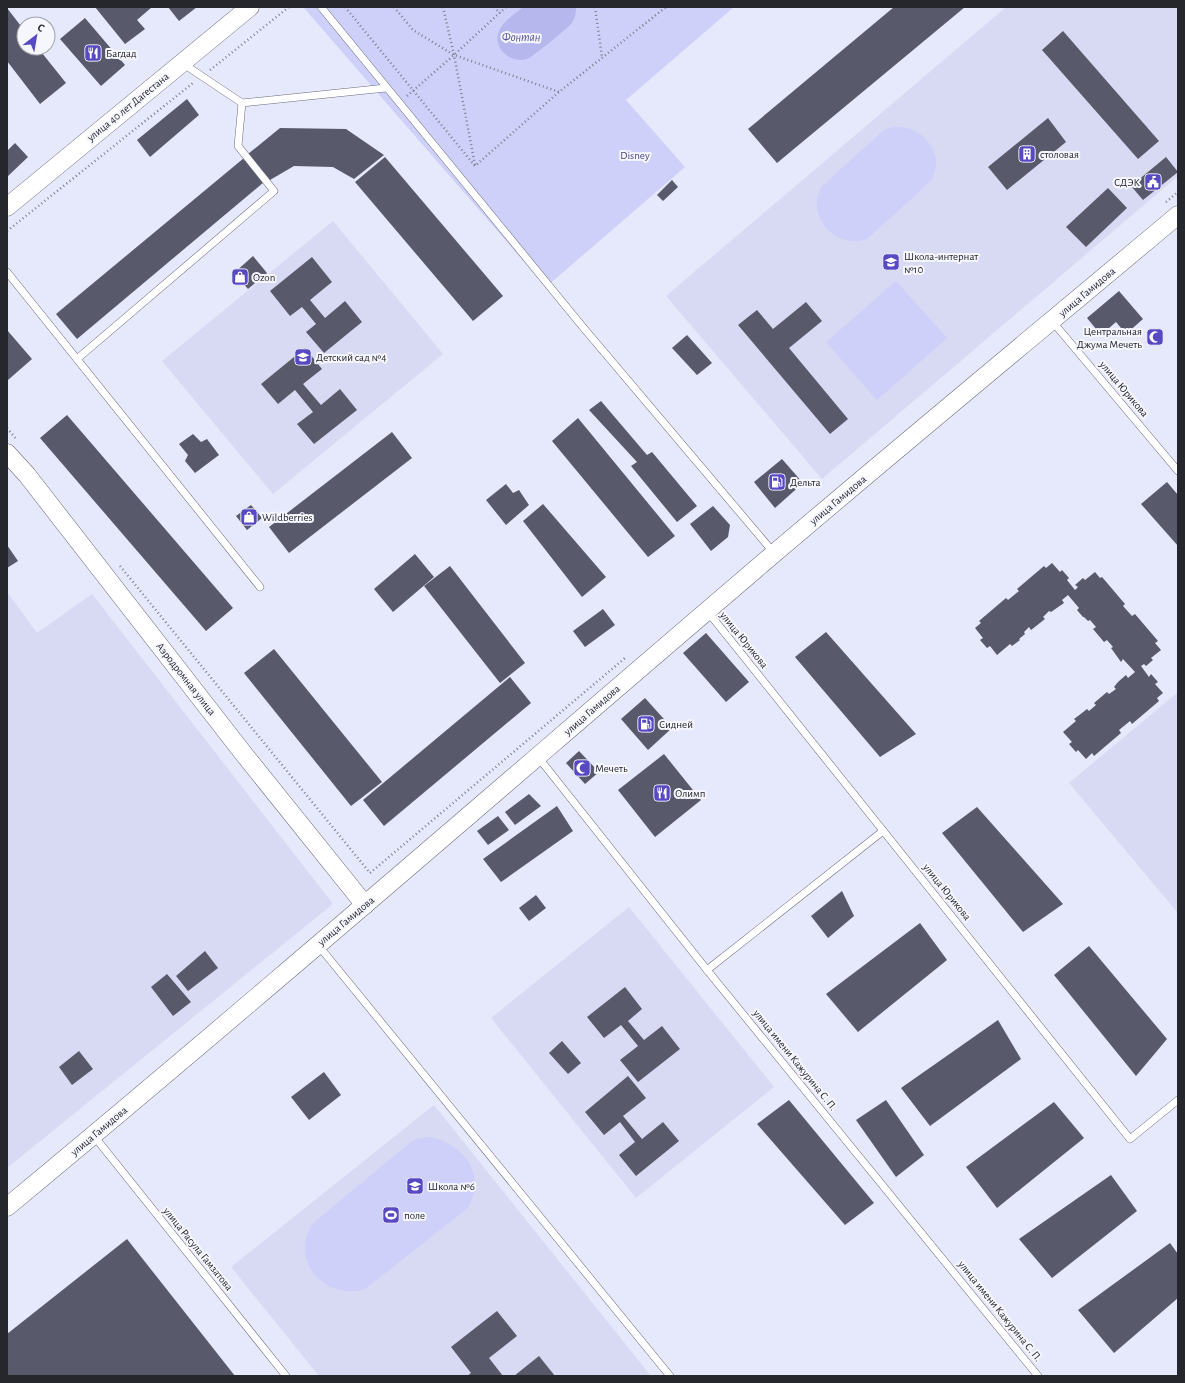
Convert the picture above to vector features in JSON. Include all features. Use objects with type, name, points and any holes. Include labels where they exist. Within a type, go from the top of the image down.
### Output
[{"type":"street","name":"улица 40 лет Дагестана","points":[[7,207],[250,7]]},
{"type":"street","name":"улица Гамидова","points":[[7,1207],[94,1136],[774,554],[1178,215]]},
{"type":"street","name":"Аэродромная улица","points":[[12,447],[27,475],[243,753],[365,905]]},
{"type":"lane","points":[[321,7],[582,326],[774,554]]},
{"type":"lane","points":[[182,63],[242,103],[386,88]]},
{"type":"lane","points":[[76,359],[274,191],[238,146],[242,103]]},
{"type":"lane","points":[[7,272],[260,587]]},
{"type":"lane","name":"улица Юрикова","points":[[1052,321],[1178,471]]},
{"type":"lane","name":"улица Юрикова","points":[[707,611],[1130,1139],[1178,1100]]},
{"type":"lane","name":"улица имени Кажурина С. П.","points":[[538,756],[707,970],[1038,1376]]},
{"type":"lane","points":[[707,970],[883,830]]},
{"type":"lane","points":[[318,945],[670,1376]]},
{"type":"lane","name":"улица Расула Гамзатова","points":[[94,1136],[286,1376]]},
{"type":"path","points":[[7,231],[289,7]]},
{"type":"path","points":[[344,7],[476,166]]},
{"type":"path","points":[[394,7],[413,30],[454,55],[559,92]]},
{"type":"path","points":[[443,7],[476,166]]},
{"type":"path","points":[[494,7],[500,13]]},
{"type":"path","points":[[399,102],[454,55],[506,7]]},
{"type":"path","points":[[595,7],[602,57]]},
{"type":"path","points":[[476,166],[559,92],[666,7]]},
{"type":"path","points":[[1166,202],[1178,192]]},
{"type":"path","points":[[7,428],[12,447]]},
{"type":"path","points":[[118,564],[370,873],[631,653]]},
{"type":"shaded area","name":"Школа-интернат №10","points":[[1006,7],[1178,7],[1178,176],[822,479],[666,296]]},
{"type":"shaded area","name":"Детский сад №4","points":[[333,221],[443,354],[273,494],[162,361]]},
{"type":"shaded area","points":[[7,592],[37,633],[92,594],[333,904],[7,1168]]},
{"type":"shaded area","points":[[1178,692],[1178,913],[1069,783]]},
{"type":"shaded area","points":[[629,907],[774,1087],[636,1198],[491,1018]]},
{"type":"shaded area","name":"Школа №6","points":[[434,1105],[651,1376],[319,1376],[231,1267]]},
{"type":"green space","name":"Disney","points":[[734,7],[626,100],[685,167],[546,287],[304,8]]},
{"type":"green space","points":[[893,127],[908,128],[916,131],[932,147],[936,162],[931,181],[867,239],[850,241],[834,235],[822,223],[819,215],[817,201],[822,186],[884,130]]},
{"type":"green space","points":[[896,281],[947,338],[877,400],[826,342]]},
{"type":"green space","name":"поле","points":[[429,1137],[442,1140],[453,1146],[462,1153],[469,1162],[475,1184],[473,1196],[468,1208],[365,1289],[344,1291],[325,1284],[317,1277],[306,1259],[306,1242],[312,1224],[412,1141]]},
{"type":"water","name":"Фонтан","points":[[523,7],[576,7],[576,10],[575,16],[568,27],[531,57],[521,60],[509,57],[504,53],[500,49],[497,37],[503,24]]},
{"type":"building","points":[[95,7],[152,7],[137,20],[145,29],[125,44]]},
{"type":"building","points":[[168,7],[197,7],[179,21]]},
{"type":"building","points":[[894,7],[965,7],[777,163],[748,129]]},
{"type":"building","points":[[7,8],[16,20],[16,56],[44,56],[66,83],[40,104],[7,61]]},
{"type":"building","points":[[85,18],[125,65],[101,86],[60,39]]},
{"type":"building","points":[[1063,31],[1159,141],[1138,159],[1042,50]]},
{"type":"building","points":[[187,99],[199,115],[150,157],[137,140]]},
{"type":"building","name":"столовая","points":[[1048,118],[1066,142],[1007,190],[988,167]]},
{"type":"building","points":[[280,128],[346,129],[384,155],[354,179],[333,167],[294,166],[270,180],[248,154]]},
{"type":"building","points":[[15,143],[28,157],[7,177],[7,151]]},
{"type":"building","points":[[385,157],[503,296],[473,321],[355,182]]},
{"type":"building","points":[[1166,157],[1178,172],[1143,200],[1131,186]]},
{"type":"building","points":[[244,158],[264,182],[77,339],[56,314]]},
{"type":"building","points":[[672,180],[678,187],[663,201],[657,195]]},
{"type":"building","points":[[1108,188],[1127,208],[1086,247],[1066,227]]},
{"type":"building","points":[[253,256],[267,273],[248,289],[234,273]]},
{"type":"building","points":[[312,257],[332,282],[310,300],[325,318],[345,301],[362,322],[324,353],[306,332],[316,324],[302,307],[290,316],[270,291]]},
{"type":"building","points":[[1119,291],[1143,319],[1126,334],[1116,322],[1101,335],[1087,318]]},
{"type":"building","points":[[806,302],[822,321],[789,348],[848,419],[830,434],[738,325],[757,310],[773,329]]},
{"type":"building","points":[[7,330],[32,359],[8,380],[7,379]]},
{"type":"building","points":[[687,335],[712,363],[697,375],[672,348]]},
{"type":"building","points":[[305,348],[322,369],[303,384],[321,405],[340,389],[357,410],[314,444],[297,424],[313,412],[295,390],[278,404],[261,384]]},
{"type":"building","points":[[601,401],[647,455],[652,452],[697,506],[677,522],[631,466],[637,462],[589,410]]},
{"type":"building","points":[[67,415],[233,608],[206,631],[40,438]]},
{"type":"building","points":[[578,418],[675,536],[648,557],[552,441]]},
{"type":"building","points":[[392,432],[412,458],[289,553],[269,527]]},
{"type":"building","points":[[193,434],[201,442],[207,439],[219,455],[195,473],[185,461],[188,455],[179,444]]},
{"type":"building","points":[[782,459],[803,483],[775,508],[754,482]]},
{"type":"building","points":[[1167,482],[1178,495],[1178,546],[1141,504]]},
{"type":"building","points":[[506,484],[513,493],[519,490],[529,505],[506,525],[486,500]]},
{"type":"building","points":[[543,504],[606,577],[582,597],[523,521]]},
{"type":"building","name":"Wildberries","points":[[251,505],[262,518],[247,530],[236,516]]},
{"type":"building","points":[[713,506],[730,525],[728,537],[711,551],[690,524]]},
{"type":"building","points":[[7,545],[18,561],[7,568]]},
{"type":"building","points":[[415,554],[434,577],[393,612],[374,589]]},
{"type":"building","points":[[1052,563],[1060,572],[1062,570],[1069,578],[1067,580],[1075,590],[1078,587],[1075,585],[1083,578],[1085,580],[1095,572],[1100,578],[1102,577],[1125,604],[1123,606],[1132,616],[1135,614],[1158,641],[1155,643],[1161,650],[1151,658],[1153,660],[1146,666],[1144,664],[1141,666],[1149,677],[1151,674],[1158,682],[1155,684],[1163,693],[1157,698],[1159,701],[1132,724],[1130,721],[1119,730],[1121,733],[1094,756],[1092,753],[1086,759],[1078,750],[1076,752],[1069,744],[1072,742],[1063,732],[1076,721],[1074,719],[1087,709],[1089,711],[1096,705],[1094,703],[1107,692],[1109,694],[1116,689],[1114,687],[1126,675],[1128,678],[1135,672],[1123,659],[1121,662],[1111,648],[1113,647],[1107,640],[1104,642],[1093,629],[1096,627],[1090,620],[1088,621],[1083,617],[1077,610],[1079,608],[1068,595],[1062,600],[1064,603],[1051,612],[1049,611],[1043,617],[1045,619],[1031,630],[1029,627],[1024,632],[1025,634],[1019,639],[1020,640],[1012,646],[1010,644],[997,655],[990,646],[987,648],[980,640],[983,638],[975,628],[981,623],[979,621],[1006,598],[1008,600],[1019,591],[1017,589],[1044,566],[1046,568]]},
{"type":"building","points":[[450,566],[525,663],[500,683],[424,586]]},
{"type":"building","points":[[603,609],[615,625],[585,647],[573,631]]},
{"type":"building","points":[[826,632],[916,734],[880,757],[795,657]]},
{"type":"building","points":[[706,633],[749,682],[726,702],[683,653]]},
{"type":"building","points":[[274,649],[382,782],[351,806],[244,673]]},
{"type":"building","points":[[510,677],[531,703],[384,826],[363,800]]},
{"type":"building","points":[[645,698],[672,728],[648,750],[621,719]]},
{"type":"building","name":"Мечеть","points":[[579,751],[599,772],[585,784],[566,763]]},
{"type":"building","points":[[664,754],[701,800],[655,837],[618,790]]},
{"type":"building","points":[[529,794],[541,806],[515,825],[505,812]]},
{"type":"building","points":[[557,806],[573,831],[501,882],[483,859]]},
{"type":"building","points":[[977,807],[1063,904],[1023,932],[942,833]]},
{"type":"building","points":[[498,816],[509,830],[488,845],[477,831]]},
{"type":"building","points":[[842,891],[854,916],[828,938],[811,916]]},
{"type":"building","points":[[536,895],[546,908],[529,921],[519,908]]},
{"type":"building","points":[[920,923],[947,960],[858,1032],[826,994]]},
{"type":"building","points":[[1089,946],[1167,1039],[1136,1076],[1054,975]]},
{"type":"building","points":[[205,951],[218,968],[188,991],[176,976]]},
{"type":"building","points":[[167,974],[191,1002],[173,1016],[151,987]]},
{"type":"building","points":[[625,987],[642,1009],[628,1021],[644,1040],[662,1026],[680,1049],[638,1082],[620,1060],[638,1046],[621,1025],[604,1038],[587,1017]]},
{"type":"building","points":[[998,1020],[1021,1059],[930,1126],[901,1088]]},
{"type":"building","points":[[562,1041],[581,1063],[568,1074],[549,1053]]},
{"type":"building","points":[[79,1051],[93,1069],[72,1085],[59,1067]]},
{"type":"building","points":[[324,1072],[341,1095],[309,1120],[291,1097]]},
{"type":"building","points":[[628,1076],[646,1098],[623,1116],[642,1139],[663,1122],[679,1141],[636,1176],[619,1155],[635,1142],[620,1122],[604,1135],[585,1112]]},
{"type":"building","points":[[789,1100],[874,1203],[845,1225],[757,1124]]},
{"type":"building","points":[[886,1100],[924,1155],[896,1177],[856,1120]]},
{"type":"building","points":[[1054,1102],[1084,1138],[997,1208],[966,1167]]},
{"type":"building","points":[[1111,1175],[1137,1211],[1052,1278],[1019,1239]]},
{"type":"building","points":[[127,1239],[235,1376],[7,1376],[7,1334]]},
{"type":"building","points":[[1170,1243],[1178,1254],[1178,1298],[1114,1353],[1078,1310]]},
{"type":"building","points":[[497,1311],[517,1336],[489,1358],[503,1376],[467,1376],[471,1373],[451,1347]]},
{"type":"building","points":[[539,1356],[555,1376],[514,1376]]},
{"type":"place","name":"Багдад","points":[[93,53]]},
{"type":"place","name":"столовая","points":[[1027,154]]},
{"type":"place","name":"СДЭК","points":[[1153,182]]},
{"type":"place","name":"Школа-интернат №10","points":[[891,262]]},
{"type":"place","name":"Ozon","points":[[240,277]]},
{"type":"place","name":"Центральная Джума Мечеть","points":[[1155,337]]},
{"type":"place","name":"Детский сад №4","points":[[303,357]]},
{"type":"place","name":"Дельта","points":[[777,482]]},
{"type":"place","name":"Wildberries","points":[[249,517]]},
{"type":"place","name":"Сидней","points":[[646,724]]},
{"type":"place","name":"Мечеть","points":[[582,768]]},
{"type":"place","name":"Олимп","points":[[662,793]]},
{"type":"place","name":"Школа №6","points":[[415,1186]]},
{"type":"place","name":"поле","points":[[391,1215]]}]
